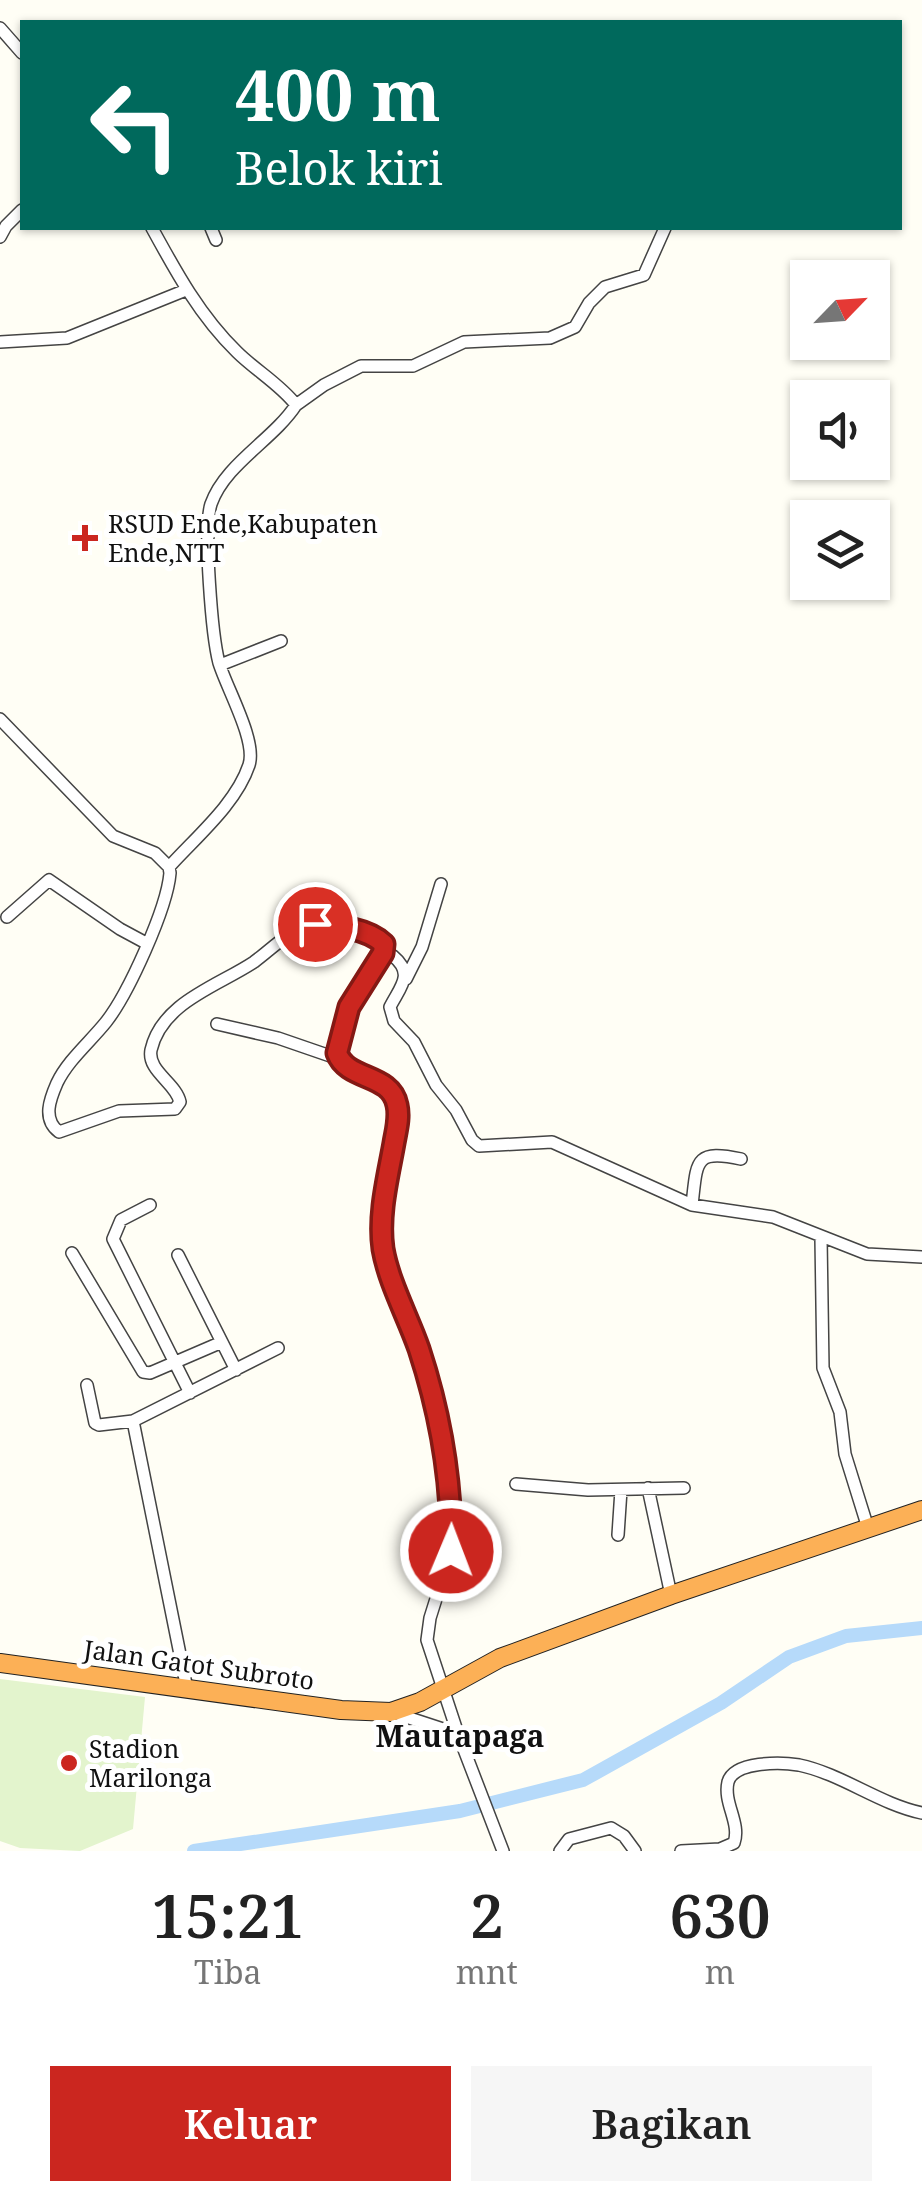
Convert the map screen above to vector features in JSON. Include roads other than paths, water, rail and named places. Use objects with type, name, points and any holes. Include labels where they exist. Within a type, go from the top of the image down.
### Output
[{"type":"highway","points":[[391,1712],[500,1658],[922,1510]]},
{"type":"highway","name":"Jalan Gatot Subroto","points":[[0,1662],[355,1712],[391,1712]]},
{"type":"street","points":[[0,28],[20,52]]},
{"type":"street","points":[[0,237],[20,212]]},
{"type":"street","points":[[153,230],[186,290],[236,351],[296,406]]},
{"type":"street","points":[[339,1059],[337,1047],[349,1007],[383,953],[384,944],[374,936],[340,926],[304,926],[244,968],[194,996],[169,1018],[151,1050],[151,1058],[154,1067],[178,1093],[180,1102],[176,1108],[119,1111],[59,1132],[48,1115],[60,1078],[108,1020],[146,943],[166,896],[169,867],[219,812],[250,760],[248,740],[213,637],[210,509],[221,486],[296,406],[324,386],[361,366],[411,367],[464,342],[550,338],[570,330],[605,288],[644,275],[664,230]]},
{"type":"street","points":[[0,342],[67,338],[186,290]]},
{"type":"street","points":[[220,665],[281,642]]},
{"type":"street","points":[[0,719],[113,836],[155,852],[169,867]]},
{"type":"street","points":[[7,917],[49,880],[146,943]]},
{"type":"street","points":[[440,884],[422,947],[390,1007],[394,1021],[414,1042],[436,1085],[479,1146],[492,1148],[542,1141],[565,1145],[692,1205],[757,1213],[866,1254],[922,1258]]},
{"type":"street","points":[[383,953],[400,961],[406,979]]},
{"type":"street","points":[[217,1024],[278,1038],[339,1059],[346,1067],[382,1084],[397,1103],[398,1122],[383,1210],[382,1244],[426,1375],[450,1475],[451,1551],[427,1630],[430,1654],[503,1851]]},
{"type":"street","points":[[692,1205],[701,1161],[707,1155],[741,1159]]},
{"type":"street","points":[[150,1205],[121,1220],[113,1239],[190,1393]]},
{"type":"street","points":[[821,1238],[822,1368],[840,1412],[845,1454],[868,1528]]},
{"type":"street","points":[[72,1254],[143,1372],[150,1373],[222,1342]]},
{"type":"street","points":[[178,1255],[236,1370]]},
{"type":"street","points":[[87,1385],[94,1423],[132,1421],[278,1348]]},
{"type":"street","points":[[132,1421],[187,1689]]},
{"type":"street","points":[[516,1484],[622,1490],[684,1488]]},
{"type":"street","points":[[648,1488],[671,1595]]},
{"type":"street","points":[[618,1535],[622,1490]]},
{"type":"street","points":[[391,1712],[458,1734]]},
{"type":"street","points":[[681,1851],[733,1848],[737,1834],[728,1794],[729,1780],[732,1774],[750,1766],[798,1765],[922,1813]]},
{"type":"street","points":[[560,1851],[563,1843],[576,1836],[611,1828],[636,1851]]},
{"type":"waterway","points":[[194,1851],[460,1811],[583,1780],[721,1703],[789,1657],[846,1636],[922,1628]]},
{"type":"place","name":"RSUD Ende,Kabupaten Ende,NTT","points":[[85,538]]},
{"type":"place","name":"Stadion Marilonga","points":[[69,1763]]},
{"type":"district","name":"Mautapaga","points":[[460,1737]]}]
